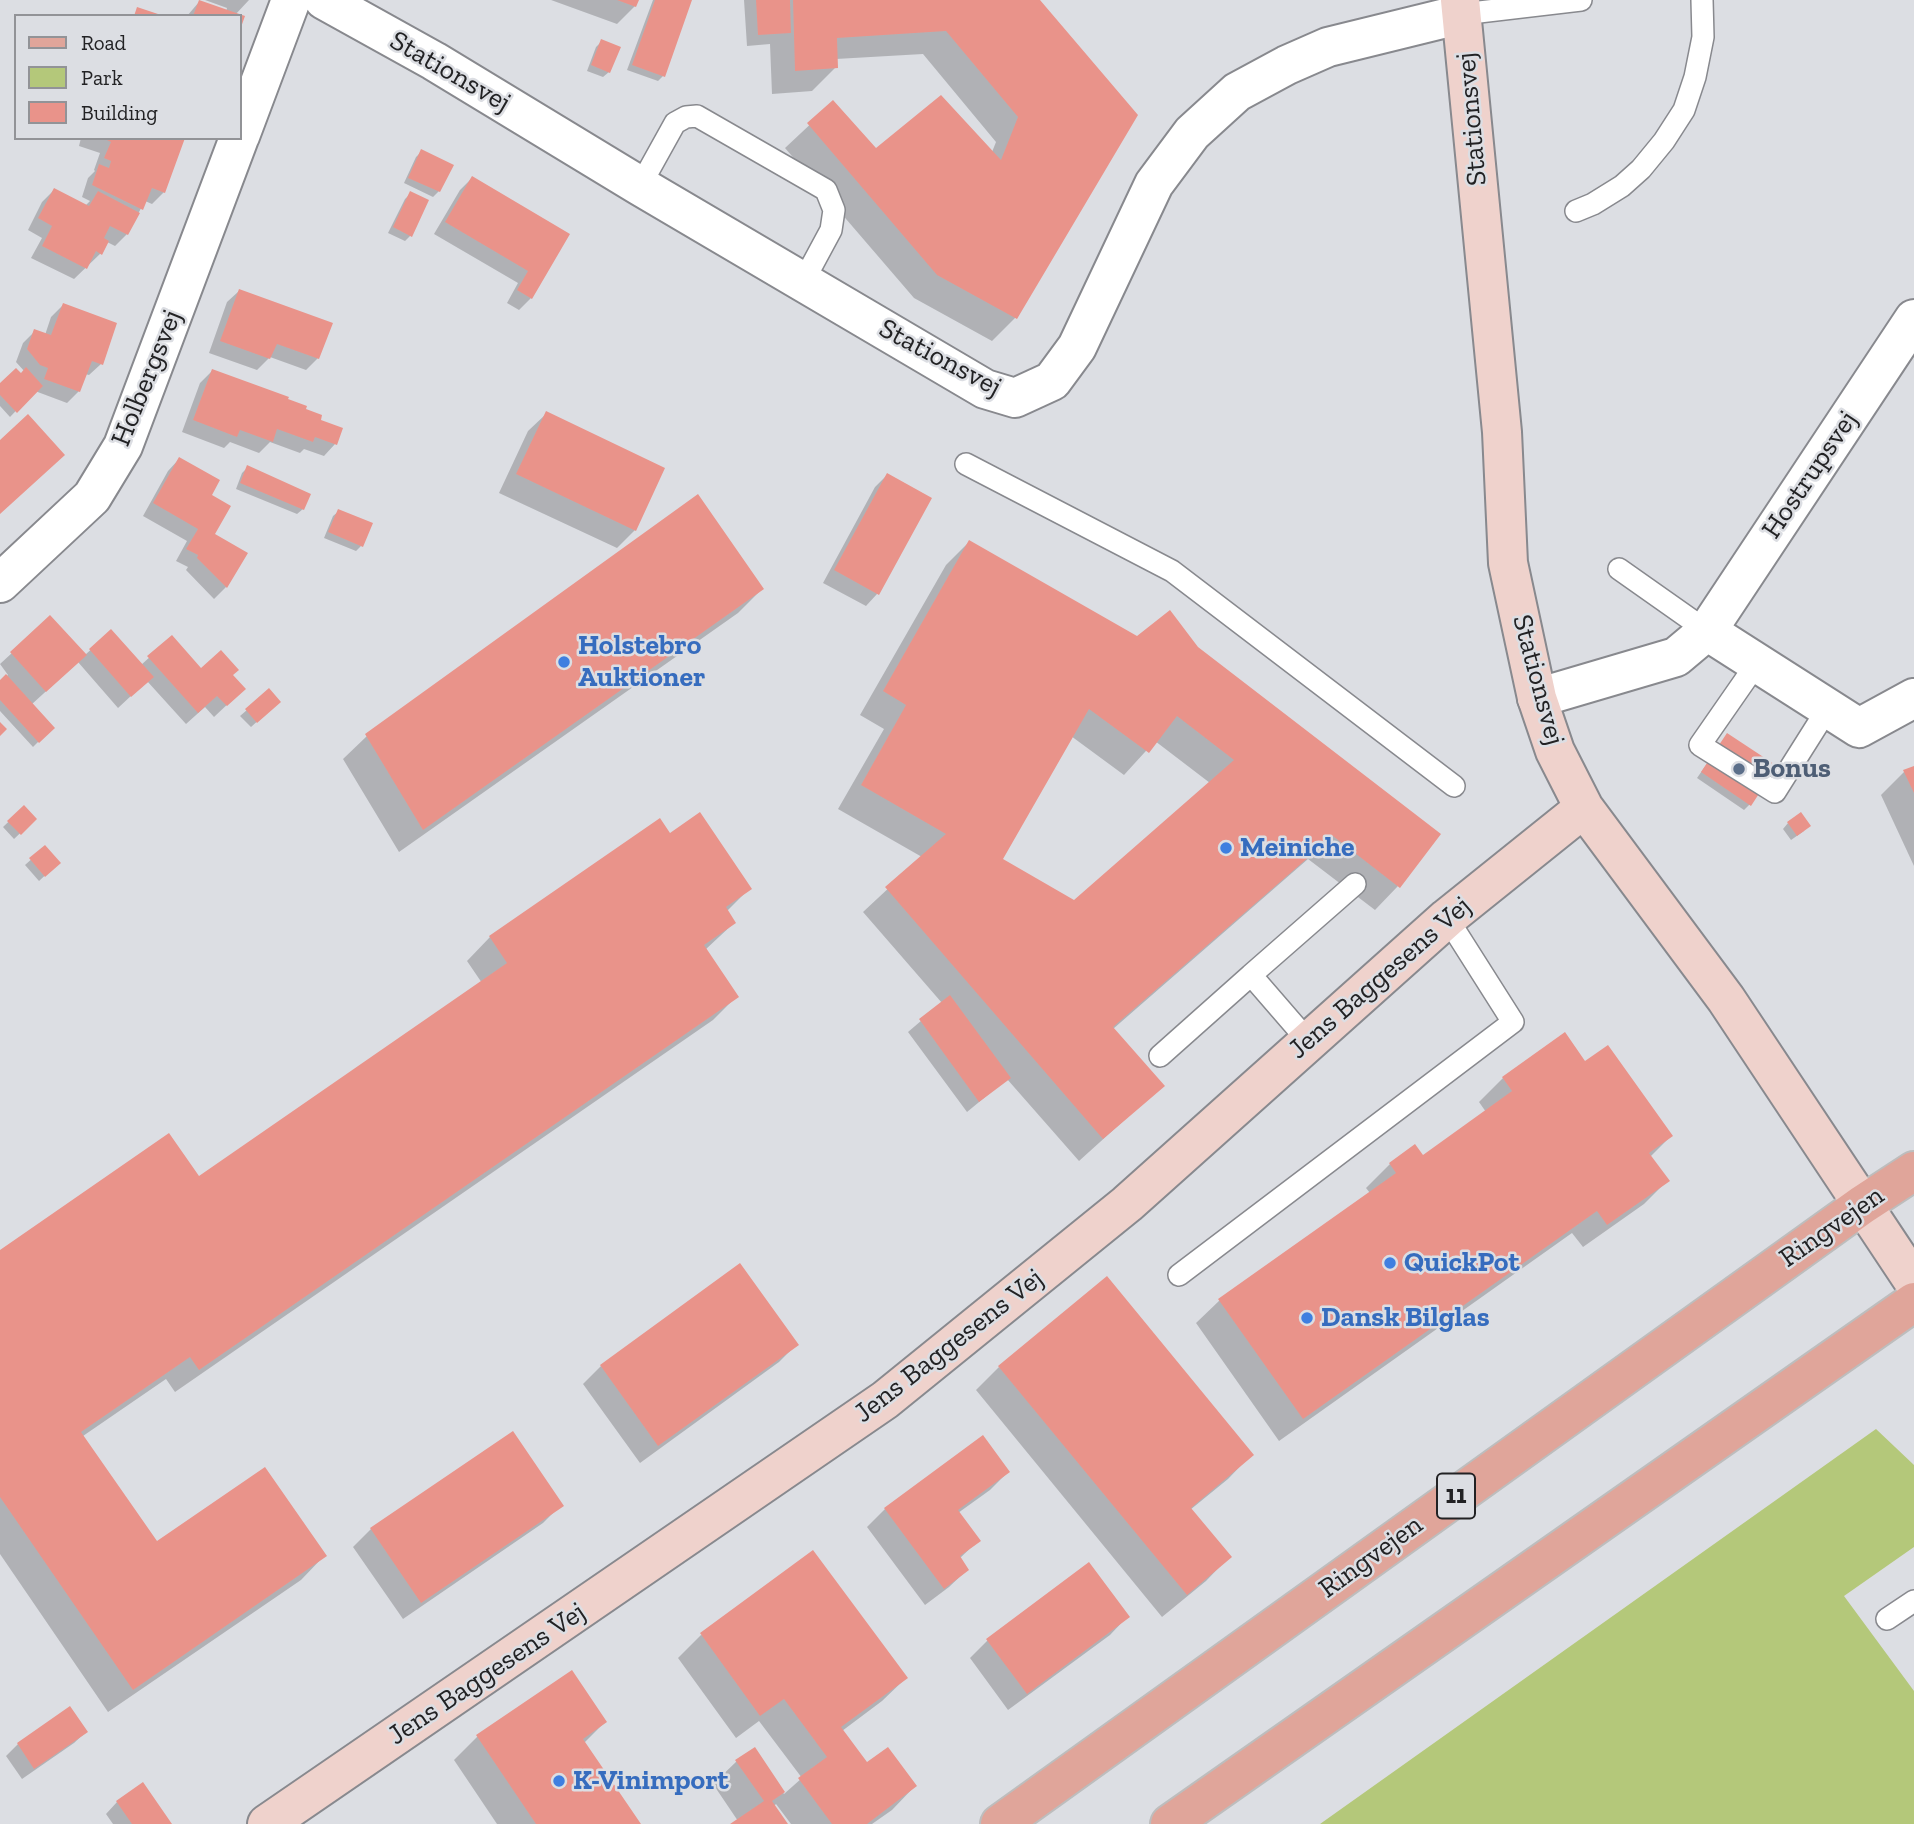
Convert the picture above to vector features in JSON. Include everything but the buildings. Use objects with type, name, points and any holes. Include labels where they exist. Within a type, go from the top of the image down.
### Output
[{"type":"main road","name":"Ringvejen","points":[[1000,1824],[1862,1205],[1914,1171]]},
{"type":"main road","points":[[1170,1824],[1914,1302]]},
{"type":"street","name":"Holbergsvej","points":[[242,129],[291,0]]},
{"type":"street","name":"Stationsvej","points":[[324,0],[434,61],[985,389],[1015,398],[1052,381],[1077,347],[1154,184],[1192,134],[1237,92],[1328,47],[1461,7],[1502,432],[1508,563],[1537,698],[1555,751],[1584,807],[1727,999],[1914,1282]]},
{"type":"street","name":"Holbergsvej","points":[[0,583],[92,498],[122,446],[238,140]]},
{"type":"street","name":"Hostrupsvej","points":[[1537,698],[1676,657],[1707,631],[1914,319]]},
{"type":"street","points":[[1707,631],[1859,728],[1914,698]]},
{"type":"street","name":"Jens Baggesens Vej","points":[[267,1824],[885,1400],[1127,1204],[1447,918],[1584,807]]},
{"type":"lane","name":"Stationsvej","points":[[1461,7],[1581,0]]},
{"type":"lane","points":[[1576,211],[1612,192],[1641,169],[1684,110],[1695,77],[1703,37],[1702,0]]},
{"type":"lane","points":[[640,186],[675,123],[697,116],[826,190],[834,210],[831,230],[803,282]]},
{"type":"lane","points":[[966,464],[1172,571],[1454,786]]},
{"type":"lane","points":[[1619,569],[1707,631]]},
{"type":"lane","points":[[1757,663],[1700,746],[1774,792],[1828,708]]},
{"type":"lane","points":[[1160,1056],[1354,884]]},
{"type":"lane","points":[[1179,1275],[1513,1022],[1447,918]]},
{"type":"lane","points":[[1251,975],[1309,1042]]},
{"type":"lane","points":[[1887,1619],[1914,1601]]},
{"type":"green space","points":[[1876,1429],[1914,1465],[1914,1547],[1844,1596],[1914,1691],[1914,1824],[1320,1824]]},
{"type":"place","name":"Holstebro Auktioner","points":[[564,662]]},
{"type":"place","name":"Bonus","points":[[1739,769]]},
{"type":"place","name":"Meiniche","points":[[1226,848]]},
{"type":"place","name":"QuickPot","points":[[1390,1263]]},
{"type":"place","name":"Dansk Bilglas","points":[[1307,1318]]},
{"type":"place","name":"K-Vinimport","points":[[559,1781]]}]
